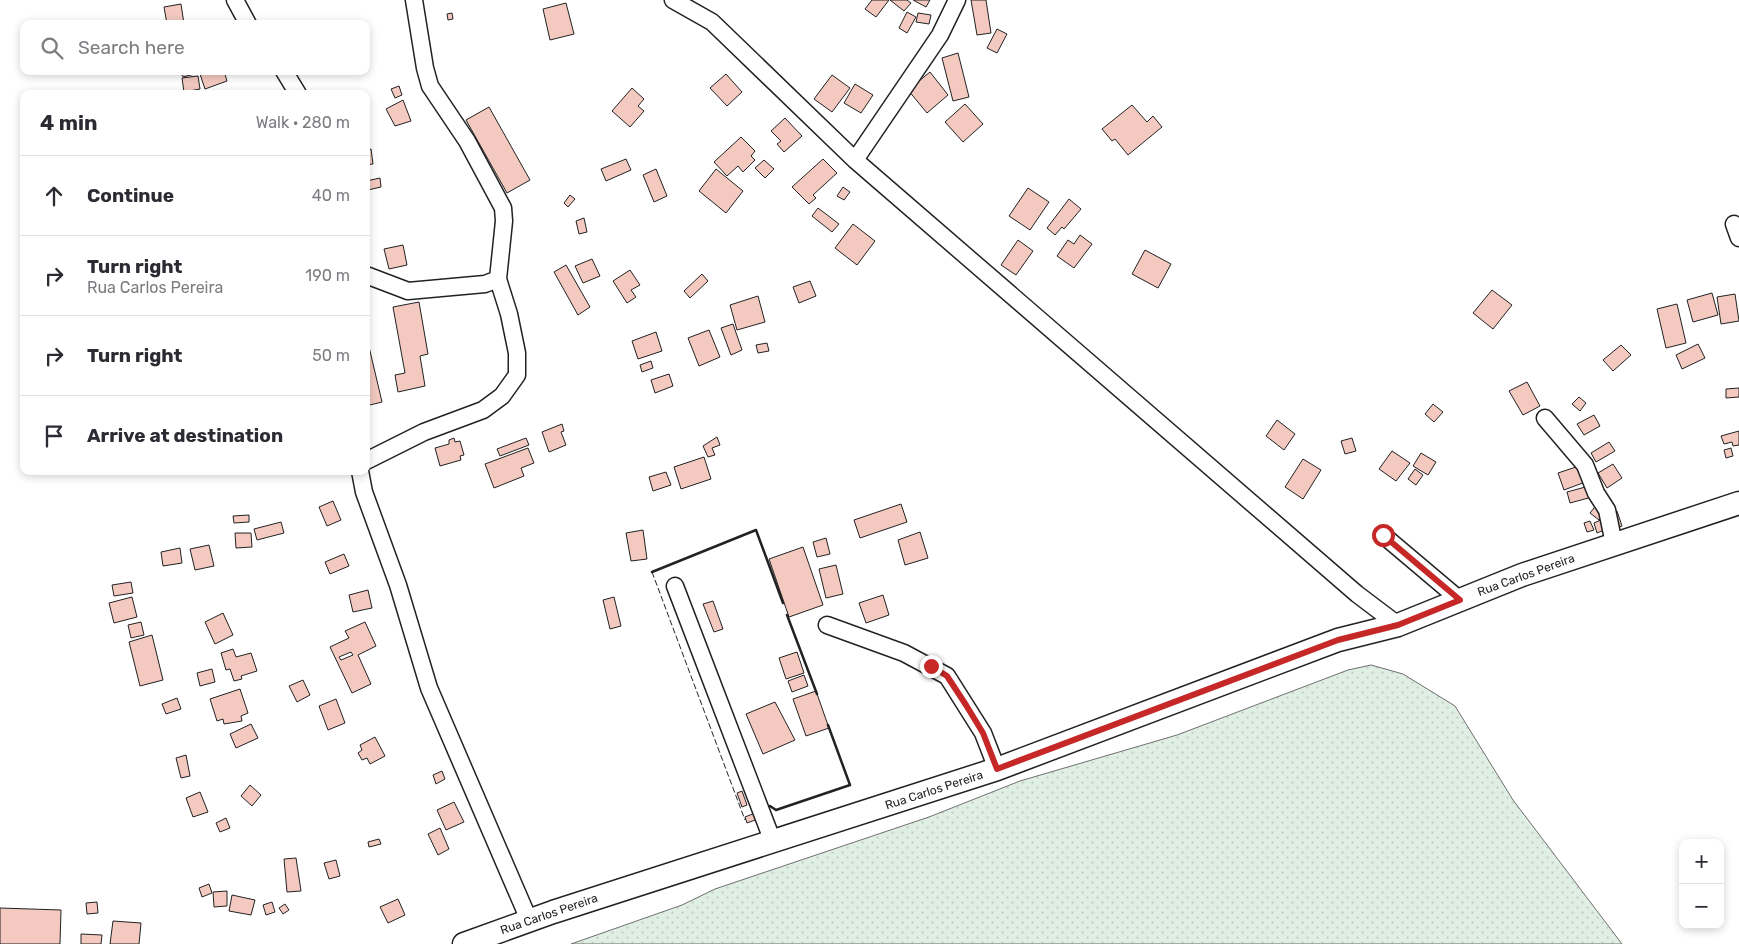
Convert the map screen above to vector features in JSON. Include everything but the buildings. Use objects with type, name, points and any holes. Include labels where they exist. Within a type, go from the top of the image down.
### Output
[{"type":"main road","name":"Rua Carlos Pereira","points":[[464,944],[529,920],[997,769],[1338,640],[1398,625],[1522,575],[1739,503]]},
{"type":"street","points":[[235,0],[246,20]]},
{"type":"street","points":[[370,458],[424,432],[483,410],[510,387],[517,375],[517,353],[498,279],[504,221],[503,208],[467,141],[430,86],[425,68],[414,0]]},
{"type":"street","points":[[673,0],[712,22],[855,160],[1357,594],[1398,625]]},
{"type":"street","points":[[855,160],[940,35],[957,0]]},
{"type":"street","points":[[286,75],[296,90]]},
{"type":"street","points":[[370,277],[408,291],[485,284],[498,279]]},
{"type":"street","points":[[1545,418],[1585,465],[1596,493],[1606,510],[1614,544]]},
{"type":"street","points":[[361,475],[364,492],[398,585],[428,688],[529,920]]},
{"type":"street","points":[[1383,535],[1460,600]]},
{"type":"street","points":[[675,586],[772,842]]},
{"type":"street","points":[[827,625],[904,653],[947,676],[983,733],[997,769]]},
{"type":"green space","points":[[1371,665],[1403,674],[1455,706],[1513,800],[1622,944],[571,944],[682,905],[715,889],[929,817],[1020,781],[1177,735],[1348,670]]},
{"type":"fence","points":[[652,572],[745,820]]},
{"type":"wall","points":[[652,572],[756,530],[783,603]]},
{"type":"wall","points":[[787,615],[817,694]]},
{"type":"wall","points":[[770,806],[776,810],[850,785],[828,725]]},
{"type":"route","points":[[931,666],[947,676],[966,705],[983,733],[997,769],[1338,640],[1398,625],[1460,600],[1383,535]]}]
